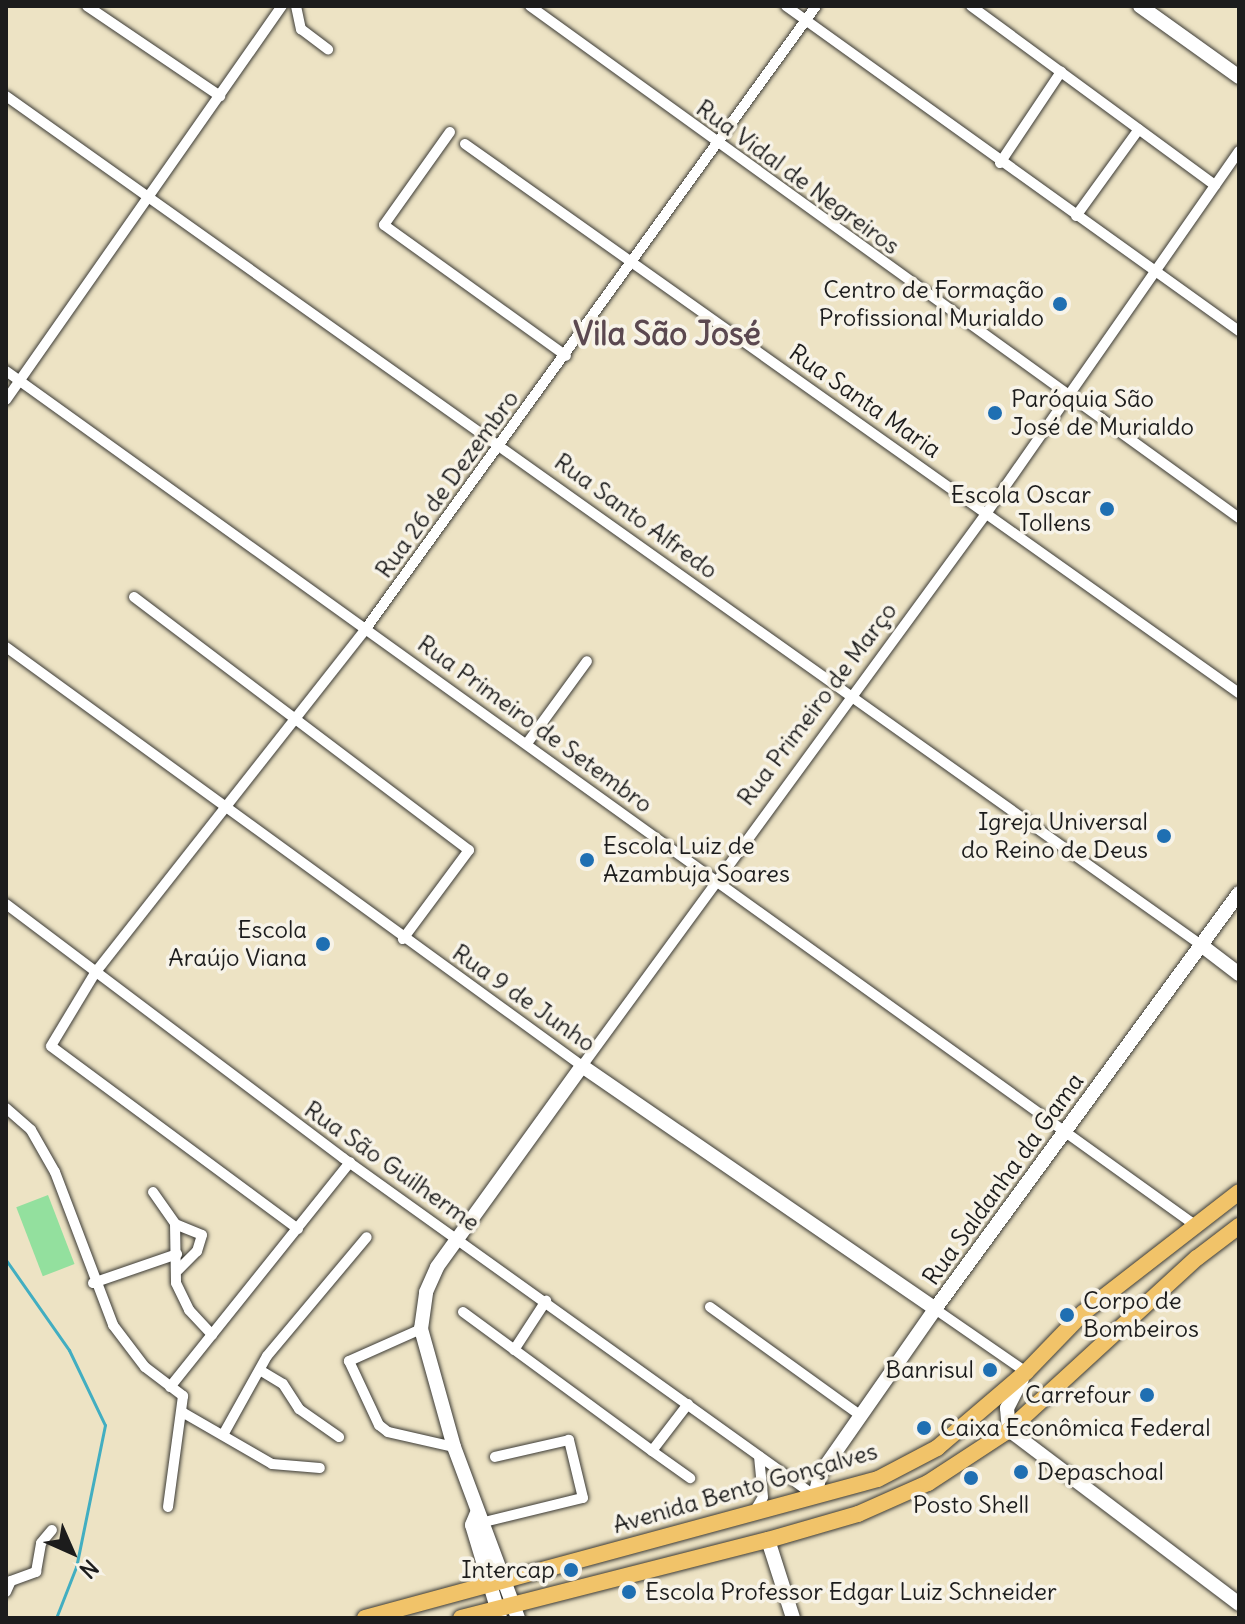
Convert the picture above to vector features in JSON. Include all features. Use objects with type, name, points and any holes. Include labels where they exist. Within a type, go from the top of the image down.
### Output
[{"type":"main road","name":"Avenida Bento Gonçalves","points":[[365,1618],[878,1479],[937,1448],[1026,1372],[1083,1313],[1239,1192]]},
{"type":"main road","name":"Avenida Bento Gonçalves","points":[[461,1618],[516,1611],[858,1514],[928,1483],[1009,1430],[1197,1258],[1239,1226]]},
{"type":"street","points":[[87,6],[220,96]]},
{"type":"street","points":[[296,6],[301,29],[328,49]]},
{"type":"street","name":"Rua Vidal de Negreiros","points":[[530,6],[719,146],[1239,518]]},
{"type":"street","points":[[786,6],[1000,163],[1239,331]]},
{"type":"street","name":"Rua 26 de Dezembro","points":[[298,1229],[51,1046],[95,973],[221,808],[367,627],[634,264],[816,6]]},
{"type":"street","points":[[971,6],[1215,185]]},
{"type":"street","points":[[1140,6],[1239,77]]},
{"type":"street","points":[[6,400],[220,96],[278,7]]},
{"type":"street","points":[[1000,163],[1061,72]]},
{"type":"street","name":"Rua Santo Alfredo","points":[[6,96],[145,200],[500,445],[1239,974]]},
{"type":"street","points":[[1076,216],[1139,129]]},
{"type":"street","points":[[450,132],[384,225],[566,356]]},
{"type":"street","name":"Rua Santa Maria","points":[[465,144],[988,511],[1239,693]]},
{"type":"street","name":"Rua Primeiro de Março","points":[[498,1613],[477,1520],[421,1329],[426,1292],[459,1238],[714,878],[988,511],[1239,151]]},
{"type":"street","name":"Rua Primeiro de Setembro","points":[[6,371],[528,742],[1195,1225]]},
{"type":"street","points":[[134,597],[292,721],[469,850],[403,939]]},
{"type":"street","name":"Rua 9 de Junho","points":[[6,647],[403,939],[1026,1372]]},
{"type":"street","points":[[528,742],[587,661]]},
{"type":"street","name":"Rua Saldanha da Gama","points":[[815,1496],[820,1474],[935,1309],[1239,893]]},
{"type":"street","name":"Rua São Guilherme","points":[[6,904],[350,1162],[815,1496]]},
{"type":"street","points":[[6,1108],[31,1130],[55,1172],[93,1283],[113,1325],[145,1367],[174,1390],[182,1412],[174,1439],[168,1507]]},
{"type":"street","points":[[174,1390],[212,1335],[350,1162]]},
{"type":"street","points":[[153,1192],[175,1224],[176,1283],[189,1310],[212,1335]]},
{"type":"street","points":[[175,1224],[202,1235],[197,1251],[178,1270]]},
{"type":"street","points":[[223,1435],[263,1372],[267,1356],[367,1237]]},
{"type":"street","points":[[93,1283],[177,1254]]},
{"type":"street","points":[[514,1350],[546,1301]]},
{"type":"street","points":[[710,1307],[861,1416]]},
{"type":"street","points":[[463,1312],[690,1478]]},
{"type":"street","points":[[421,1329],[349,1361],[379,1425],[388,1432],[454,1447]]},
{"type":"street","points":[[263,1372],[283,1384],[299,1409],[339,1437]]},
{"type":"street","points":[[1026,1372],[1007,1408],[1009,1430],[1239,1604]]},
{"type":"street","points":[[652,1451],[688,1404]]},
{"type":"street","points":[[182,1412],[272,1464],[320,1468]]},
{"type":"street","points":[[477,1520],[583,1495],[569,1440],[495,1457]]},
{"type":"street","points":[[754,1512],[763,1497],[759,1456]]},
{"type":"street","name":"Rua Primeiro de Março","points":[[477,1520],[506,1580],[516,1611]]},
{"type":"street","points":[[6,1592],[11,1581],[36,1572],[41,1543],[52,1530]]},
{"type":"street","points":[[768,1540],[793,1618]]},
{"type":"green space","points":[[48,1195],[75,1264],[43,1276],[16,1207]]},
{"type":"waterway","points":[[6,1260],[69,1350],[105,1425],[76,1567],[56,1618]]},
{"type":"place","name":"Centro de Formação Profissional Murialdo","points":[[1060,304]]},
{"type":"place","name":"Paróquia São José de Murialdo","points":[[995,413]]},
{"type":"place","name":"Escola Oscar Tollens","points":[[1107,509]]},
{"type":"place","name":"Igreja Universal do Reino de Deus","points":[[1164,836]]},
{"type":"place","name":"Escola Luiz de Azambuja Soares","points":[[587,860]]},
{"type":"place","name":"Escola Araújo Viana","points":[[323,944]]},
{"type":"place","name":"Corpo de Bombeiros","points":[[1067,1315]]},
{"type":"place","name":"Banrisul","points":[[990,1370]]},
{"type":"place","name":"Carrefour","points":[[1147,1395]]},
{"type":"place","name":"Caixa Econômica Federal","points":[[924,1428]]},
{"type":"place","name":"Depaschoal","points":[[1021,1472]]},
{"type":"place","name":"Posto Shell","points":[[971,1478]]},
{"type":"place","name":"Intercap","points":[[571,1570]]},
{"type":"place","name":"Escola Professor Edgar Luiz Schneider","points":[[629,1592]]},
{"type":"district","name":"Vila São José","points":[[667,334]]}]
